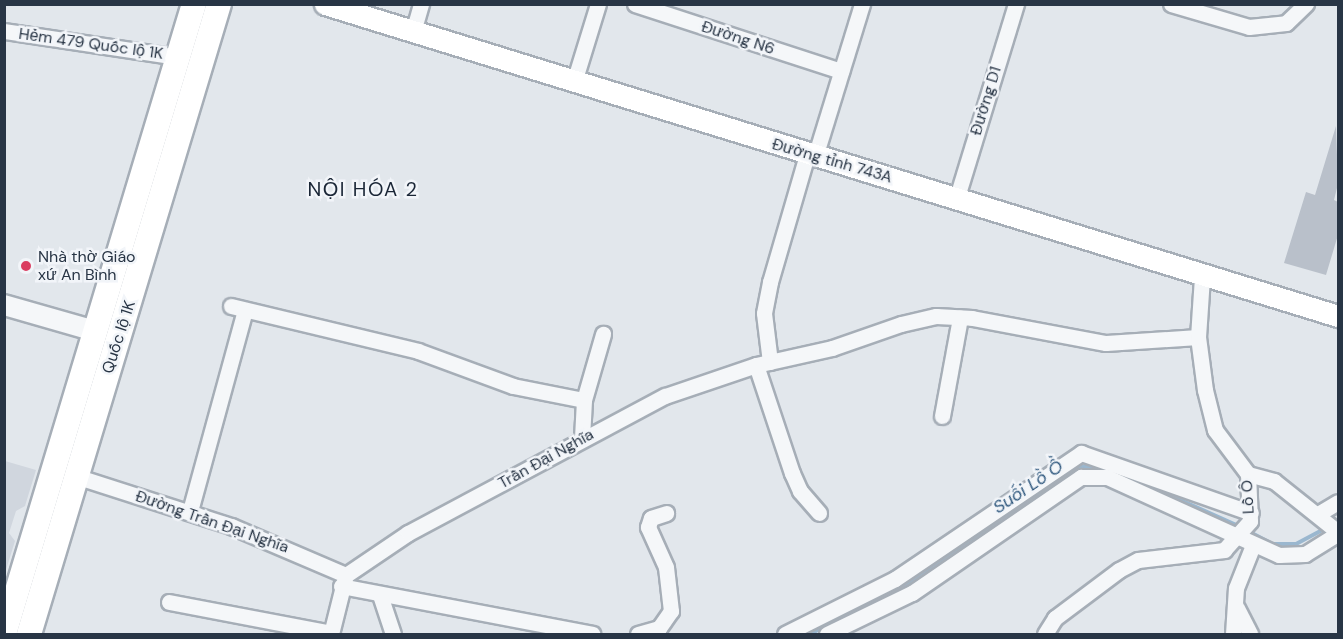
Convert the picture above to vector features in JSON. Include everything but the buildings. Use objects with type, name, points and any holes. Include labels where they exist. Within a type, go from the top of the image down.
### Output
[{"type":"main road","name":"Quốc lộ 1K","points":[[4,634],[11,585],[95,331],[194,4]]},
{"type":"main road","name":"Quốc lộ 1K","points":[[33,634],[75,476],[219,4]]},
{"type":"main road","name":"Đường tỉnh 743A","points":[[325,4],[811,156],[957,197],[1202,276],[1338,316]]},
{"type":"main road","points":[[95,331],[118,337]]},
{"type":"street","points":[[413,32],[421,4]]},
{"type":"street","points":[[574,82],[598,4]]},
{"type":"street","name":"Đường N6","points":[[635,4],[842,71]]},
{"type":"street","points":[[819,513],[800,491],[792,472],[763,364],[764,313],[768,292],[811,156],[842,71],[862,4]]},
{"type":"street","name":"Đường D1","points":[[957,197],[1016,4]]},
{"type":"street","points":[[1171,4],[1250,27],[1286,23],[1306,4]]},
{"type":"street","name":"Hẻm 479 Quốc lộ 1K","points":[[4,31],[177,57]]},
{"type":"street","name":"Lồ Ô","points":[[1045,634],[1055,618],[1081,596],[1138,560],[1224,550],[1246,526],[1248,474],[1222,442],[1210,415],[1198,337],[1202,276]]},
{"type":"street","points":[[4,305],[95,331]]},
{"type":"street","points":[[190,511],[238,308],[418,351],[513,386],[584,400]]},
{"type":"street","name":"Trần Đại Nghĩa","points":[[344,581],[408,533],[582,438],[665,396],[763,364],[832,348],[901,324],[936,316],[960,318],[1106,343],[1198,337]]},
{"type":"street","points":[[942,416],[960,318]]},
{"type":"street","points":[[582,438],[584,400],[603,334]]},
{"type":"street","points":[[785,634],[895,579],[1081,453],[1246,526],[1253,545],[1279,555],[1305,554],[1330,525],[1338,502]]},
{"type":"street","points":[[1248,474],[1274,481],[1330,525]]},
{"type":"street","name":"Đường Trần Đại Nghĩa","points":[[75,476],[190,511],[277,543],[344,581],[380,595],[592,634]]},
{"type":"street","points":[[827,634],[912,593],[1081,477],[1107,477],[1246,526]]},
{"type":"street","points":[[638,634],[658,628],[670,611],[666,567],[648,528],[651,518],[666,513]]},
{"type":"street","points":[[1233,634],[1241,567],[1253,545]]},
{"type":"street","points":[[169,602],[331,634],[344,581]]},
{"type":"street","points":[[380,595],[393,634]]},
{"type":"street","points":[[1236,608],[1250,634]]},
{"type":"shaded area","points":[[5,461],[36,470],[25,506],[16,511],[9,533],[15,541],[5,573]]},
{"type":"waterway","name":"Suối Lồ Ồ","points":[[810,634],[905,586],[1082,467],[1094,466],[1109,471]]},
{"type":"waterway","name":"Suối Lồ Ồ","points":[[1133,479],[1241,527]]},
{"type":"waterway","name":"Suối Lồ Ồ","points":[[1248,531],[1272,544],[1296,544],[1326,528]]},
{"type":"place","name":"Nhà thờ Giáo xứ An Bình","points":[[26,266]]},
{"type":"district","name":"NỘI HÓA 2","points":[[363,189]]}]
